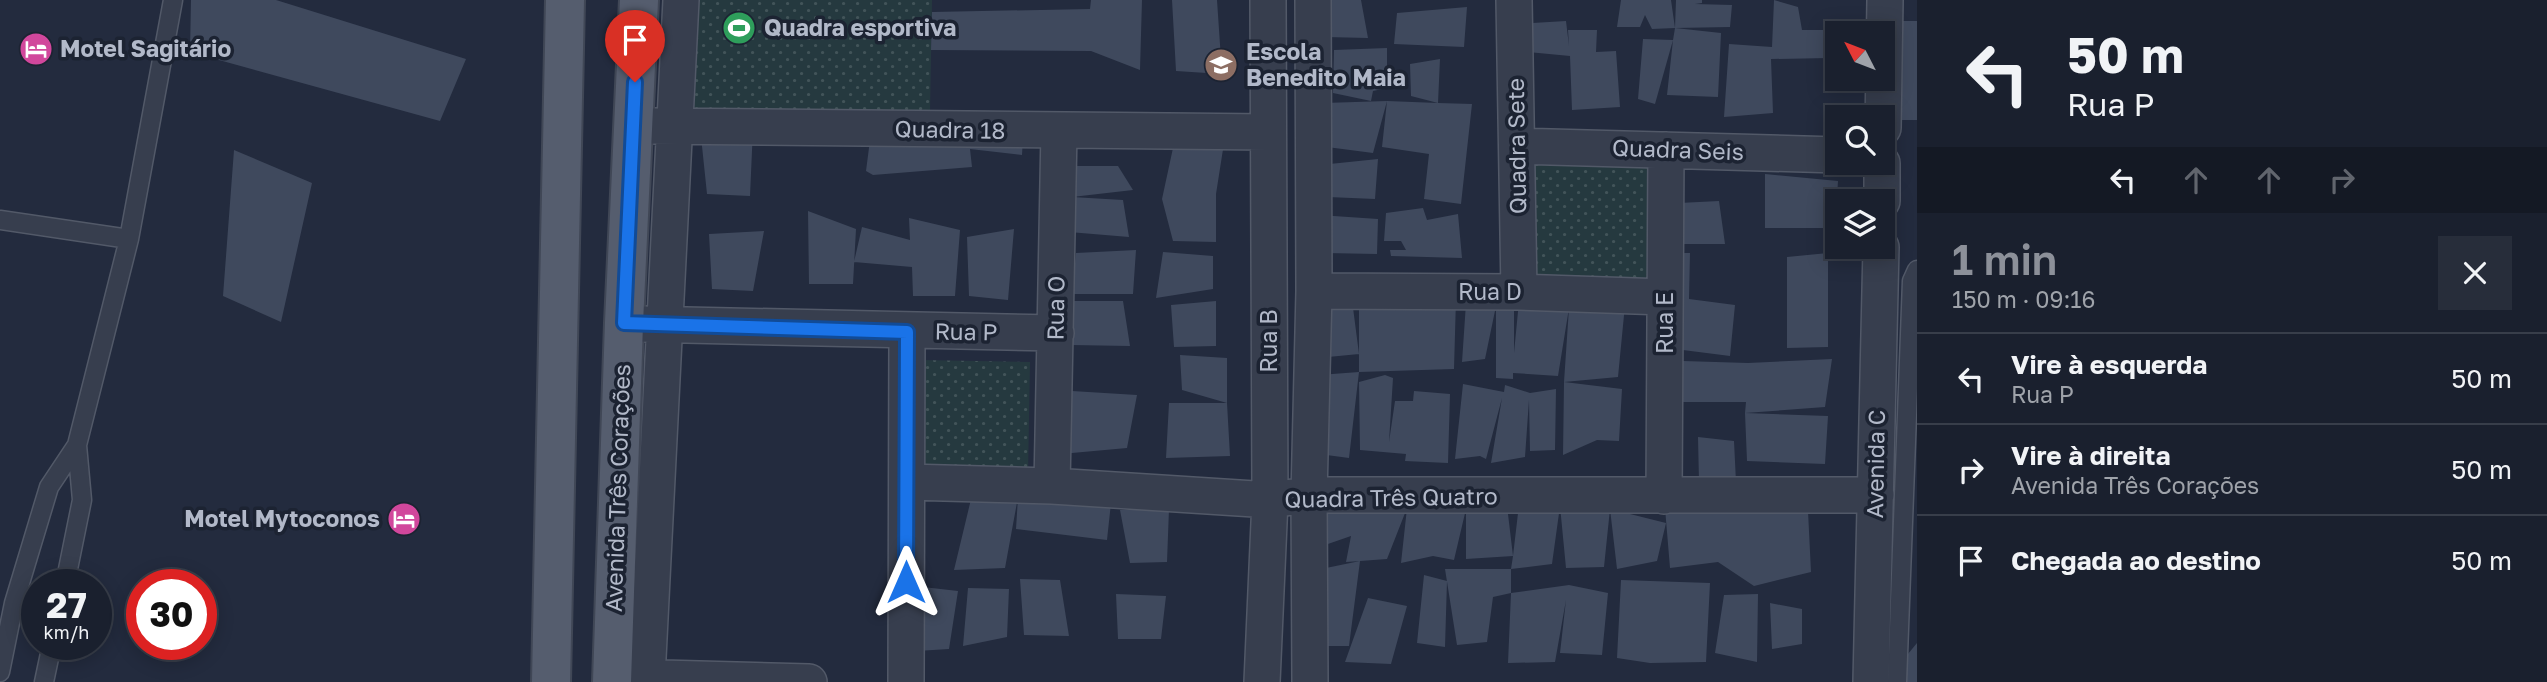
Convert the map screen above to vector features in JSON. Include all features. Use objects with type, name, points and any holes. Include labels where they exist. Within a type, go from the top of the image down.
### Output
[{"type":"main road","points":[[551,682],[565,0]]},
{"type":"main road","name":"Avenida Três Corações","points":[[624,679],[624,323],[639,0]]},
{"type":"street","points":[[681,0],[664,325],[624,679],[809,682]]},
{"type":"street","name":"Rua B","points":[[1262,682],[1270,500],[1268,0]]},
{"type":"street","name":"Rua B","points":[[1310,682],[1309,495],[1314,292],[1313,0]]},
{"type":"street","name":"Quadra Sete","points":[[1514,0],[1519,292]]},
{"type":"street","points":[[1883,105],[1885,0]]},
{"type":"street","name":"Quadra 18","points":[[632,126],[1268,132]]},
{"type":"street","name":"Rua O","points":[[1052,486],[1059,131]]},
{"type":"street","name":"Quadra Seis","points":[[1518,146],[1825,155]]},
{"type":"street","name":"Rua E","points":[[1664,496],[1666,150]]},
{"type":"street","name":"Avenida C","points":[[1871,682],[1881,259]]},
{"type":"street","name":"Rua D","points":[[1314,292],[1519,292],[1665,297]]},
{"type":"street","name":"Rua P","points":[[624,323],[1056,334]]},
{"type":"street","points":[[906,682],[907,332]]},
{"type":"street","name":"Quadra Três Quatro","points":[[907,482],[1052,486],[1270,500],[1309,495],[1876,495]]},
{"type":"lane","points":[[68,569],[82,500],[77,445],[129,239],[173,0]]},
{"type":"lane","points":[[0,220],[129,239]]},
{"type":"lane","points":[[1897,682],[1912,281],[1917,270]]},
{"type":"lane","points":[[0,672],[14,603],[49,487],[77,445]]},
{"type":"lane","points":[[44,682],[49,660]]},
{"type":"shaded area","points":[[696,0],[932,0],[930,111],[694,109]]},
{"type":"shaded area","points":[[1505,150],[1659,150],[1658,301],[1504,300]]},
{"type":"shaded area","points":[[919,360],[1030,362],[1028,474],[916,473]]},
{"type":"building","points":[[191,0],[276,0],[466,59],[440,121],[190,52]]},
{"type":"building","points":[[1091,0],[1142,0],[1140,70],[1091,51],[931,50],[932,12],[1090,9]]},
{"type":"building","points":[[1172,0],[1217,0],[1222,74],[1176,71]]},
{"type":"building","points":[[1325,0],[1361,0],[1368,38],[1326,37]]},
{"type":"building","points":[[1621,0],[1671,0],[1675,28],[1652,29],[1645,15],[1640,27],[1617,27]]},
{"type":"building","points":[[1676,0],[1702,0],[1702,3],[1695,4],[1732,5],[1730,27],[1675,28]]},
{"type":"building","points":[[1774,0],[1798,7],[1802,30],[1825,30],[1825,58],[1771,59],[1773,113],[1724,117],[1729,44],[1772,47]]},
{"type":"building","points":[[1467,7],[1464,47],[1394,44],[1397,13]]},
{"type":"building","points":[[1566,21],[1569,46],[1568,30],[1597,30],[1596,52],[1616,51],[1620,107],[1572,110],[1570,56],[1528,52],[1514,24]]},
{"type":"building","points":[[1899,21],[1917,21],[1917,120],[1898,120]]},
{"type":"building","points":[[1675,28],[1721,33],[1718,97],[1667,95]]},
{"type":"building","points":[[1643,39],[1673,40],[1655,104],[1638,99]]},
{"type":"building","points":[[1387,48],[1387,88],[1373,91],[1371,101],[1333,93],[1334,50]]},
{"type":"building","points":[[1440,59],[1438,103],[1411,96],[1410,64]]},
{"type":"building","points":[[1387,101],[1472,104],[1461,204],[1424,199],[1429,154],[1382,147]]},
{"type":"building","points":[[1387,101],[1373,153],[1327,147],[1324,103]]},
{"type":"building","points":[[700,127],[753,128],[750,196],[707,194]]},
{"type":"building","points":[[1023,138],[1022,155],[970,149],[972,167],[873,175],[866,171],[870,140]]},
{"type":"building","points":[[1224,143],[1216,194],[1216,242],[1173,241],[1162,199],[1173,148]]},
{"type":"building","points":[[234,150],[312,183],[281,322],[223,296]]},
{"type":"building","points":[[1378,159],[1375,199],[1328,197],[1320,165]]},
{"type":"building","points":[[1069,166],[1118,166],[1133,190],[1072,197],[1123,200],[1129,237],[1069,232]]},
{"type":"building","points":[[1765,174],[1838,181],[1837,189],[1825,189],[1825,228],[1765,228]]},
{"type":"building","points":[[1719,201],[1725,244],[1677,244],[1679,203]]},
{"type":"building","points":[[1423,208],[1427,220],[1458,214],[1462,258],[1391,256],[1390,250],[1406,250],[1401,241],[1384,241],[1386,213]]},
{"type":"building","points":[[808,211],[856,229],[853,284],[809,284]]},
{"type":"building","points":[[1319,215],[1378,219],[1377,254],[1325,253]]},
{"type":"building","points":[[909,218],[960,230],[955,296],[913,296],[912,267],[854,262],[862,227],[910,240]]},
{"type":"building","points":[[1014,229],[1008,300],[969,296],[967,237]]},
{"type":"building","points":[[764,231],[753,291],[712,289],[709,234]]},
{"type":"building","points":[[1136,250],[1133,294],[1072,294],[1076,253]]},
{"type":"building","points":[[1163,252],[1213,256],[1213,289],[1156,298]]},
{"type":"building","points":[[1674,253],[1690,253],[1689,299],[1735,305],[1730,356],[1675,349]]},
{"type":"building","points":[[1825,253],[1825,259],[1828,259],[1828,347],[1787,348],[1787,257]]},
{"type":"building","points":[[1322,298],[1352,300],[1359,354],[1318,358]]},
{"type":"building","points":[[1359,299],[1456,299],[1454,369],[1359,372]]},
{"type":"building","points":[[1069,301],[1123,301],[1130,346],[1071,345]]},
{"type":"building","points":[[1216,301],[1216,346],[1174,347],[1171,305]]},
{"type":"building","points":[[1519,301],[1625,305],[1618,377],[1564,382],[1569,308],[1558,376],[1513,373],[1513,379],[1496,378],[1496,306],[1514,306],[1514,353]]},
{"type":"building","points":[[1466,303],[1496,306],[1485,359],[1462,362]]},
{"type":"building","points":[[1180,355],[1227,358],[1227,403],[1182,390]]},
{"type":"building","points":[[1832,359],[1825,407],[1745,413],[1746,402],[1682,402],[1683,361],[1748,363]]},
{"type":"building","points":[[1359,372],[1349,458],[1319,454],[1319,375]]},
{"type":"building","points":[[1385,375],[1393,378],[1389,442],[1395,401],[1413,401],[1414,391],[1450,394],[1448,463],[1405,461],[1406,454],[1360,450],[1359,382]]},
{"type":"building","points":[[1564,382],[1622,389],[1619,441],[1597,440],[1563,455]]},
{"type":"building","points":[[1463,384],[1504,392],[1505,385],[1530,393],[1556,389],[1555,450],[1530,451],[1529,400],[1525,457],[1491,463],[1502,398],[1486,459],[1480,456],[1455,459]]},
{"type":"building","points":[[1072,391],[1137,395],[1127,448],[1061,454]]},
{"type":"building","points":[[1169,403],[1227,403],[1230,456],[1166,458]]},
{"type":"building","points":[[1745,413],[1828,416],[1825,464],[1747,461]]},
{"type":"building","points":[[1698,437],[1734,441],[1736,482],[1699,482]]},
{"type":"building","points":[[972,495],[1018,497],[1005,568],[954,570]]},
{"type":"building","points":[[1466,495],[1508,514],[1513,556],[1466,559]]},
{"type":"building","points":[[1520,496],[1610,509],[1604,567],[1566,568],[1560,506],[1552,564],[1511,569]]},
{"type":"building","points":[[1664,496],[1808,511],[1811,572],[1754,586],[1718,562],[1670,568]]},
{"type":"building","points":[[1018,497],[1111,503],[1107,540],[1016,529]]},
{"type":"building","points":[[1407,508],[1466,509],[1454,560],[1433,556],[1401,563]]},
{"type":"building","points":[[1407,508],[1387,559],[1346,562],[1351,536],[1325,545],[1309,514]]},
{"type":"building","points":[[1169,509],[1167,562],[1130,563],[1120,510]]},
{"type":"building","points":[[1610,509],[1666,523],[1657,561],[1617,569]]},
{"type":"building","points":[[1360,561],[1349,646],[1326,646],[1326,568]]},
{"type":"building","points":[[1445,569],[1511,569],[1511,593],[1493,597],[1487,642],[1457,645]]},
{"type":"building","points":[[1424,575],[1447,581],[1445,647],[1417,643]]},
{"type":"building","points":[[1020,579],[1060,580],[1069,636],[1024,635]]},
{"type":"building","points":[[1621,580],[1710,583],[1706,662],[1650,663],[1617,658]]},
{"type":"building","points":[[1569,585],[1608,593],[1602,655],[1560,653],[1566,600],[1555,662],[1508,663],[1511,593]]},
{"type":"building","points":[[923,587],[958,591],[949,649],[917,651]]},
{"type":"building","points":[[968,588],[1009,589],[1007,637],[963,646]]},
{"type":"building","points":[[1116,594],[1166,596],[1161,639],[1118,639]]},
{"type":"building","points":[[1758,594],[1757,662],[1715,653],[1724,595]]},
{"type":"building","points":[[1368,598],[1407,606],[1391,664],[1345,662]]},
{"type":"building","points":[[1770,603],[1802,609],[1802,644],[1772,649]]},
{"type":"building","points":[[1917,643],[1917,682],[1904,682],[1903,660]]},
{"type":"place","name":"Quadra esportiva","points":[[739,28]]},
{"type":"place","name":"Motel Sagitário","points":[[36,49]]},
{"type":"place","name":"Escola Benedito Maia","points":[[1221,65]]},
{"type":"place","name":"Motel Mytoconos","points":[[404,519]]},
{"type":"route","points":[[635,82],[624,323],[907,332],[906,582]]}]
